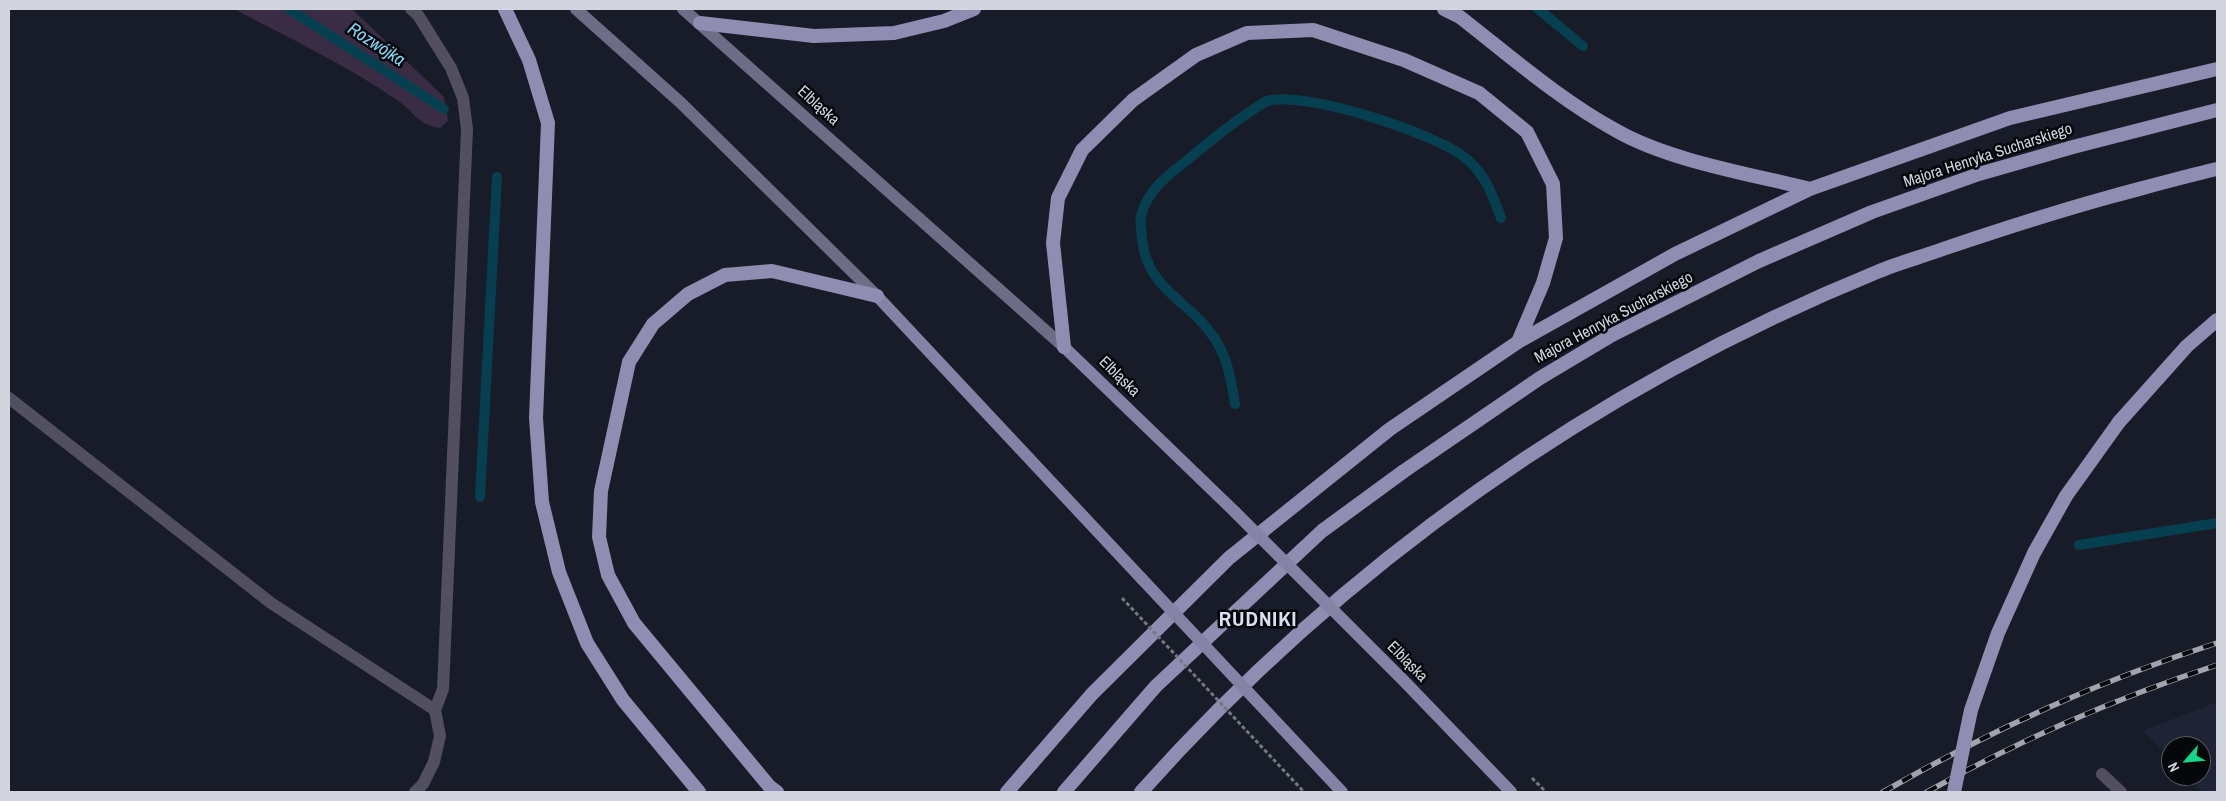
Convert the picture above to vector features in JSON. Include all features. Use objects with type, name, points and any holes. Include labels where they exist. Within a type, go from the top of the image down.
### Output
[{"type":"highway","points":[[505,9],[529,60],[548,123],[536,418],[542,502],[559,572],[587,643],[623,700],[699,792]]},
{"type":"highway","points":[[700,24],[814,36],[894,33],[944,21],[974,9]]},
{"type":"highway","points":[[1444,9],[1460,17],[1549,87],[1617,132],[1670,154],[1810,189]]},
{"type":"highway","points":[[1064,346],[1053,243],[1058,198],[1082,150],[1133,100],[1196,55],[1247,33],[1314,30],[1404,60],[1479,93],[1527,132],[1552,184],[1556,238],[1543,283],[1518,342]]},
{"type":"highway","points":[[1007,792],[1092,694],[1229,558],[1390,428],[1518,342],[1675,254],[1810,189],[2010,118],[2217,69]]},
{"type":"highway","name":"Majora Henryka Sucharskiego","points":[[1064,792],[1156,686],[1322,531],[1404,471],[1548,373],[1612,335],[1750,265],[1872,212],[1997,169],[2073,147],[2217,110]]},
{"type":"highway","points":[[1141,792],[1176,753],[1267,663],[1353,585],[1412,538],[1527,456],[1604,407],[1684,362],[1764,322],[1879,271],[2038,216],[2217,169]]},
{"type":"highway","points":[[777,792],[769,786],[634,623],[608,574],[599,538],[601,491],[629,362],[654,324],[688,294],[725,276],[772,272],[877,296]]},
{"type":"highway","points":[[1954,792],[1971,710],[1998,633],[2034,553],[2066,496],[2119,422],[2187,346],[2217,320]]},
{"type":"main road","points":[[576,9],[681,103],[877,296],[1342,792]]},
{"type":"main road","name":"Elbląska","points":[[683,9],[1064,346],[1235,512],[1403,680],[1510,792]]},
{"type":"street","points":[[410,9],[418,15],[451,68],[463,98],[467,129],[443,688],[435,710],[440,736],[434,762],[423,784],[415,792]]},
{"type":"street","points":[[9,398],[271,602],[435,710]]},
{"type":"street","points":[[2102,774],[2121,792]]},
{"type":"path","points":[[1122,598],[1304,792]]},
{"type":"shaded area","points":[[234,9],[352,9],[444,97],[448,121],[440,128],[426,124],[397,100],[358,75]]},
{"type":"shaded area","points":[[2217,702],[2217,792],[2203,792],[2197,786],[2211,786],[2211,736],[2161,736],[2161,750],[2143,731]]},
{"type":"waterway","name":"Rozwójka","points":[[289,9],[444,109]]},
{"type":"waterway","points":[[1538,9],[1583,46]]},
{"type":"waterway","points":[[1235,404],[1226,362],[1215,339],[1194,314],[1160,283],[1145,256],[1140,221],[1144,206],[1161,182],[1243,116],[1267,101],[1285,99],[1339,108],[1430,138],[1453,150],[1474,166],[1492,194],[1501,218]]},
{"type":"waterway","points":[[480,497],[497,177]]},
{"type":"waterway","points":[[2079,545],[2217,523]]},
{"type":"railway","points":[[1883,792],[1964,748],[2046,708],[2130,674],[2217,643]]},
{"type":"railway","points":[[1927,792],[1997,755],[2069,721],[2142,691],[2217,665]]},
{"type":"district","name":"RUDNIKI","points":[[1258,620]]}]
